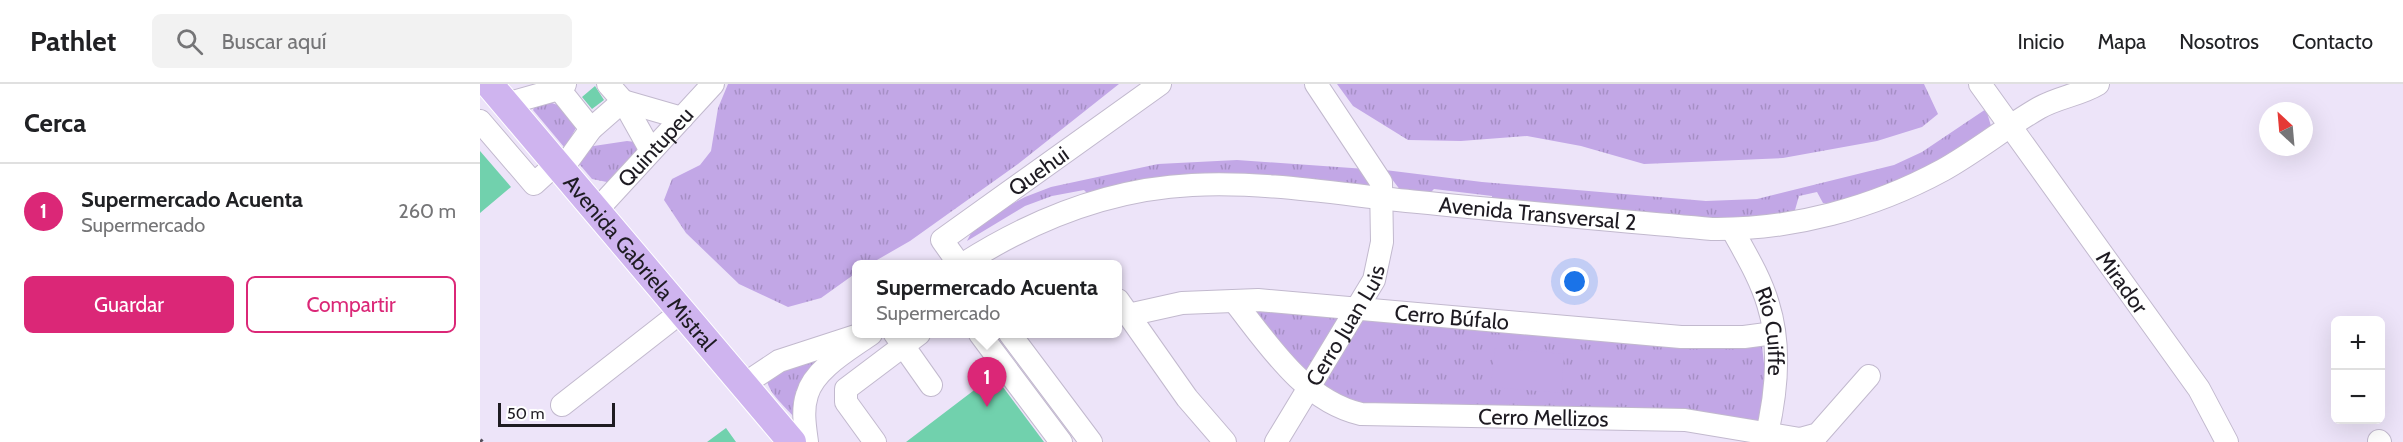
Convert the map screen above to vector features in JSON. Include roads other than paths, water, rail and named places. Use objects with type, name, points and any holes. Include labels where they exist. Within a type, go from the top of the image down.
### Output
[{"type":"main road","name":"Avenida Gabriela Mistral","points":[[500,91],[681,312],[792,442]]},
{"type":"street","points":[[608,84],[623,101],[651,151]]},
{"type":"street","name":"Quehui","points":[[955,260],[942,240],[1160,84]]},
{"type":"street","name":"Cerro Juan Luis","points":[[1276,442],[1308,386],[1359,307],[1374,280],[1380,261],[1383,199],[1381,182],[1376,171],[1316,84]]},
{"type":"street","name":"Mirador","points":[[1980,84],[2194,381],[2227,442]]},
{"type":"street","name":"Avenida Transversal 2","points":[[970,260],[1013,235],[1051,217],[1094,202],[1140,191],[1185,185],[1236,185],[1732,229],[1778,225],[1823,216],[1885,196],[1944,170],[2050,102],[2098,84]]},
{"type":"street","name":"Quintupeu","points":[[597,210],[711,85]]},
{"type":"street","points":[[500,91],[562,87],[591,129]]},
{"type":"street","points":[[623,101],[682,118]]},
{"type":"street","points":[[480,121],[534,184],[560,166],[591,129],[623,101]]},
{"type":"street","name":"Río Cuiffe","points":[[1732,229],[1761,284],[1769,305],[1774,333],[1775,382],[1766,438]]},
{"type":"street","name":"Cerro Búfalo","points":[[1123,308],[1234,301],[1359,307],[1681,337],[1744,338],[1774,333]]},
{"type":"street","name":"Cerro Mellizos","points":[[1234,301],[1271,347],[1308,386],[1334,406],[1361,414],[1685,420],[1766,438],[1800,439],[1818,434],[1869,376]]},
{"type":"street","points":[[1123,308],[1187,398],[1226,442]]},
{"type":"street","points":[[562,405],[681,312]]},
{"type":"street","points":[[743,385],[779,361],[852,337]]},
{"type":"street","points":[[807,442],[805,406],[810,388],[821,373],[864,338]]},
{"type":"street","points":[[875,442],[846,402],[846,388],[905,338]]},
{"type":"street","points":[[907,338],[931,385]]},
{"type":"street","points":[[984,338],[1061,442]]},
{"type":"street","points":[[1014,338],[1091,442]]},
{"type":"place","name":"Supermercado Acuenta","points":[[987,407]]}]
